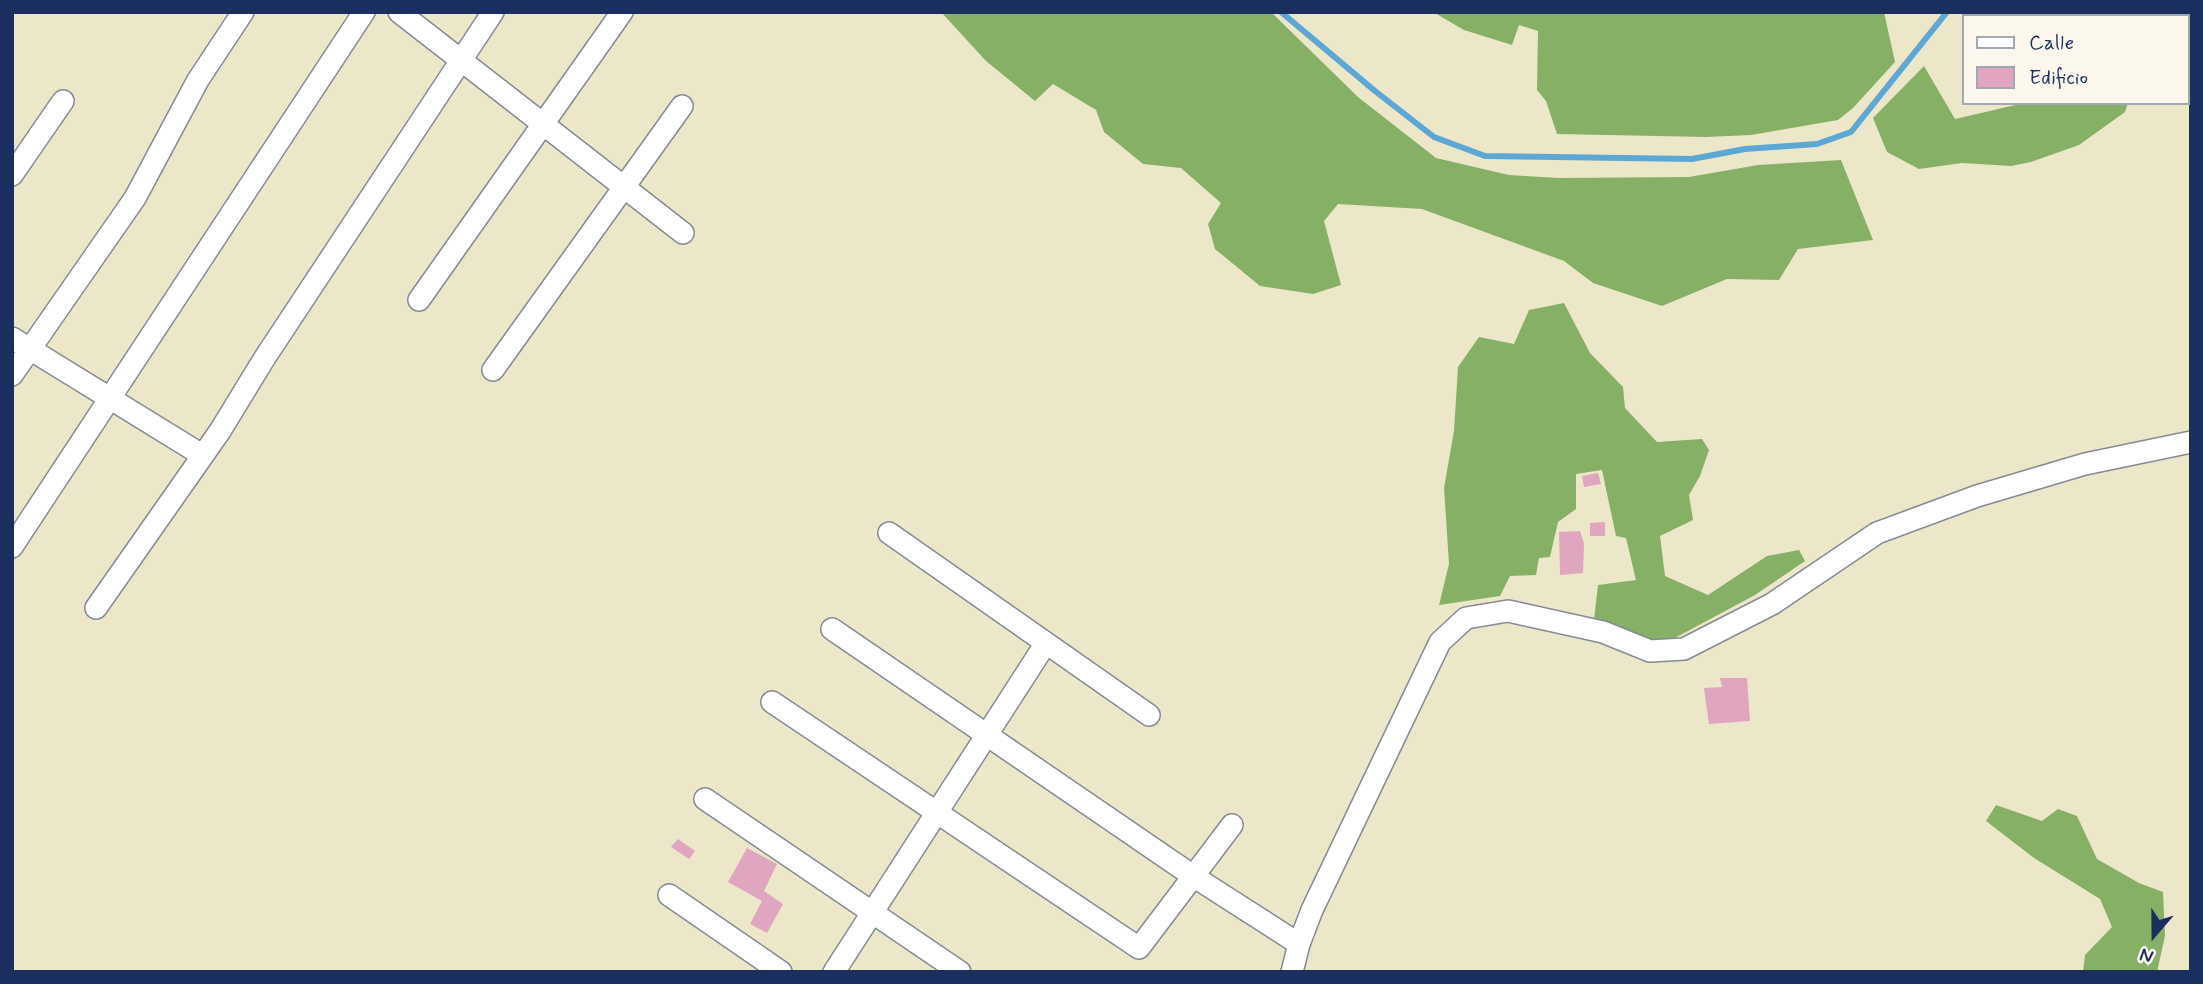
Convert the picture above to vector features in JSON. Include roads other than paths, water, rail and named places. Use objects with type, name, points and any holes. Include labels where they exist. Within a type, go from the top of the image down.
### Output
[{"type":"street","points":[[12,375],[135,198],[198,80],[243,12]]},
{"type":"street","points":[[12,547],[364,12]]},
{"type":"street","points":[[399,12],[683,233]]},
{"type":"street","points":[[96,608],[220,432],[264,359],[493,12]]},
{"type":"street","points":[[419,300],[622,12]]},
{"type":"street","points":[[12,175],[64,101]]},
{"type":"street","points":[[494,370],[682,106]]},
{"type":"street","points":[[12,338],[202,455]]},
{"type":"street","points":[[1292,972],[1312,910],[1440,642],[1466,618],[1508,611],[1602,632],[1650,651],[1684,649],[1772,604],[1877,534],[1977,496],[2073,467],[2191,442]]},
{"type":"street","points":[[889,533],[1149,715]]},
{"type":"street","points":[[832,629],[986,736],[1299,944]]},
{"type":"street","points":[[834,972],[1046,643]]},
{"type":"street","points":[[772,702],[1139,948],[1231,825]]},
{"type":"street","points":[[705,799],[960,972]]},
{"type":"street","points":[[669,895],[781,972]]},
{"type":"waterway","points":[[1281,12],[1434,137],[1485,156],[1692,159],[1745,149],[1817,144],[1851,132],[1947,12]]}]
